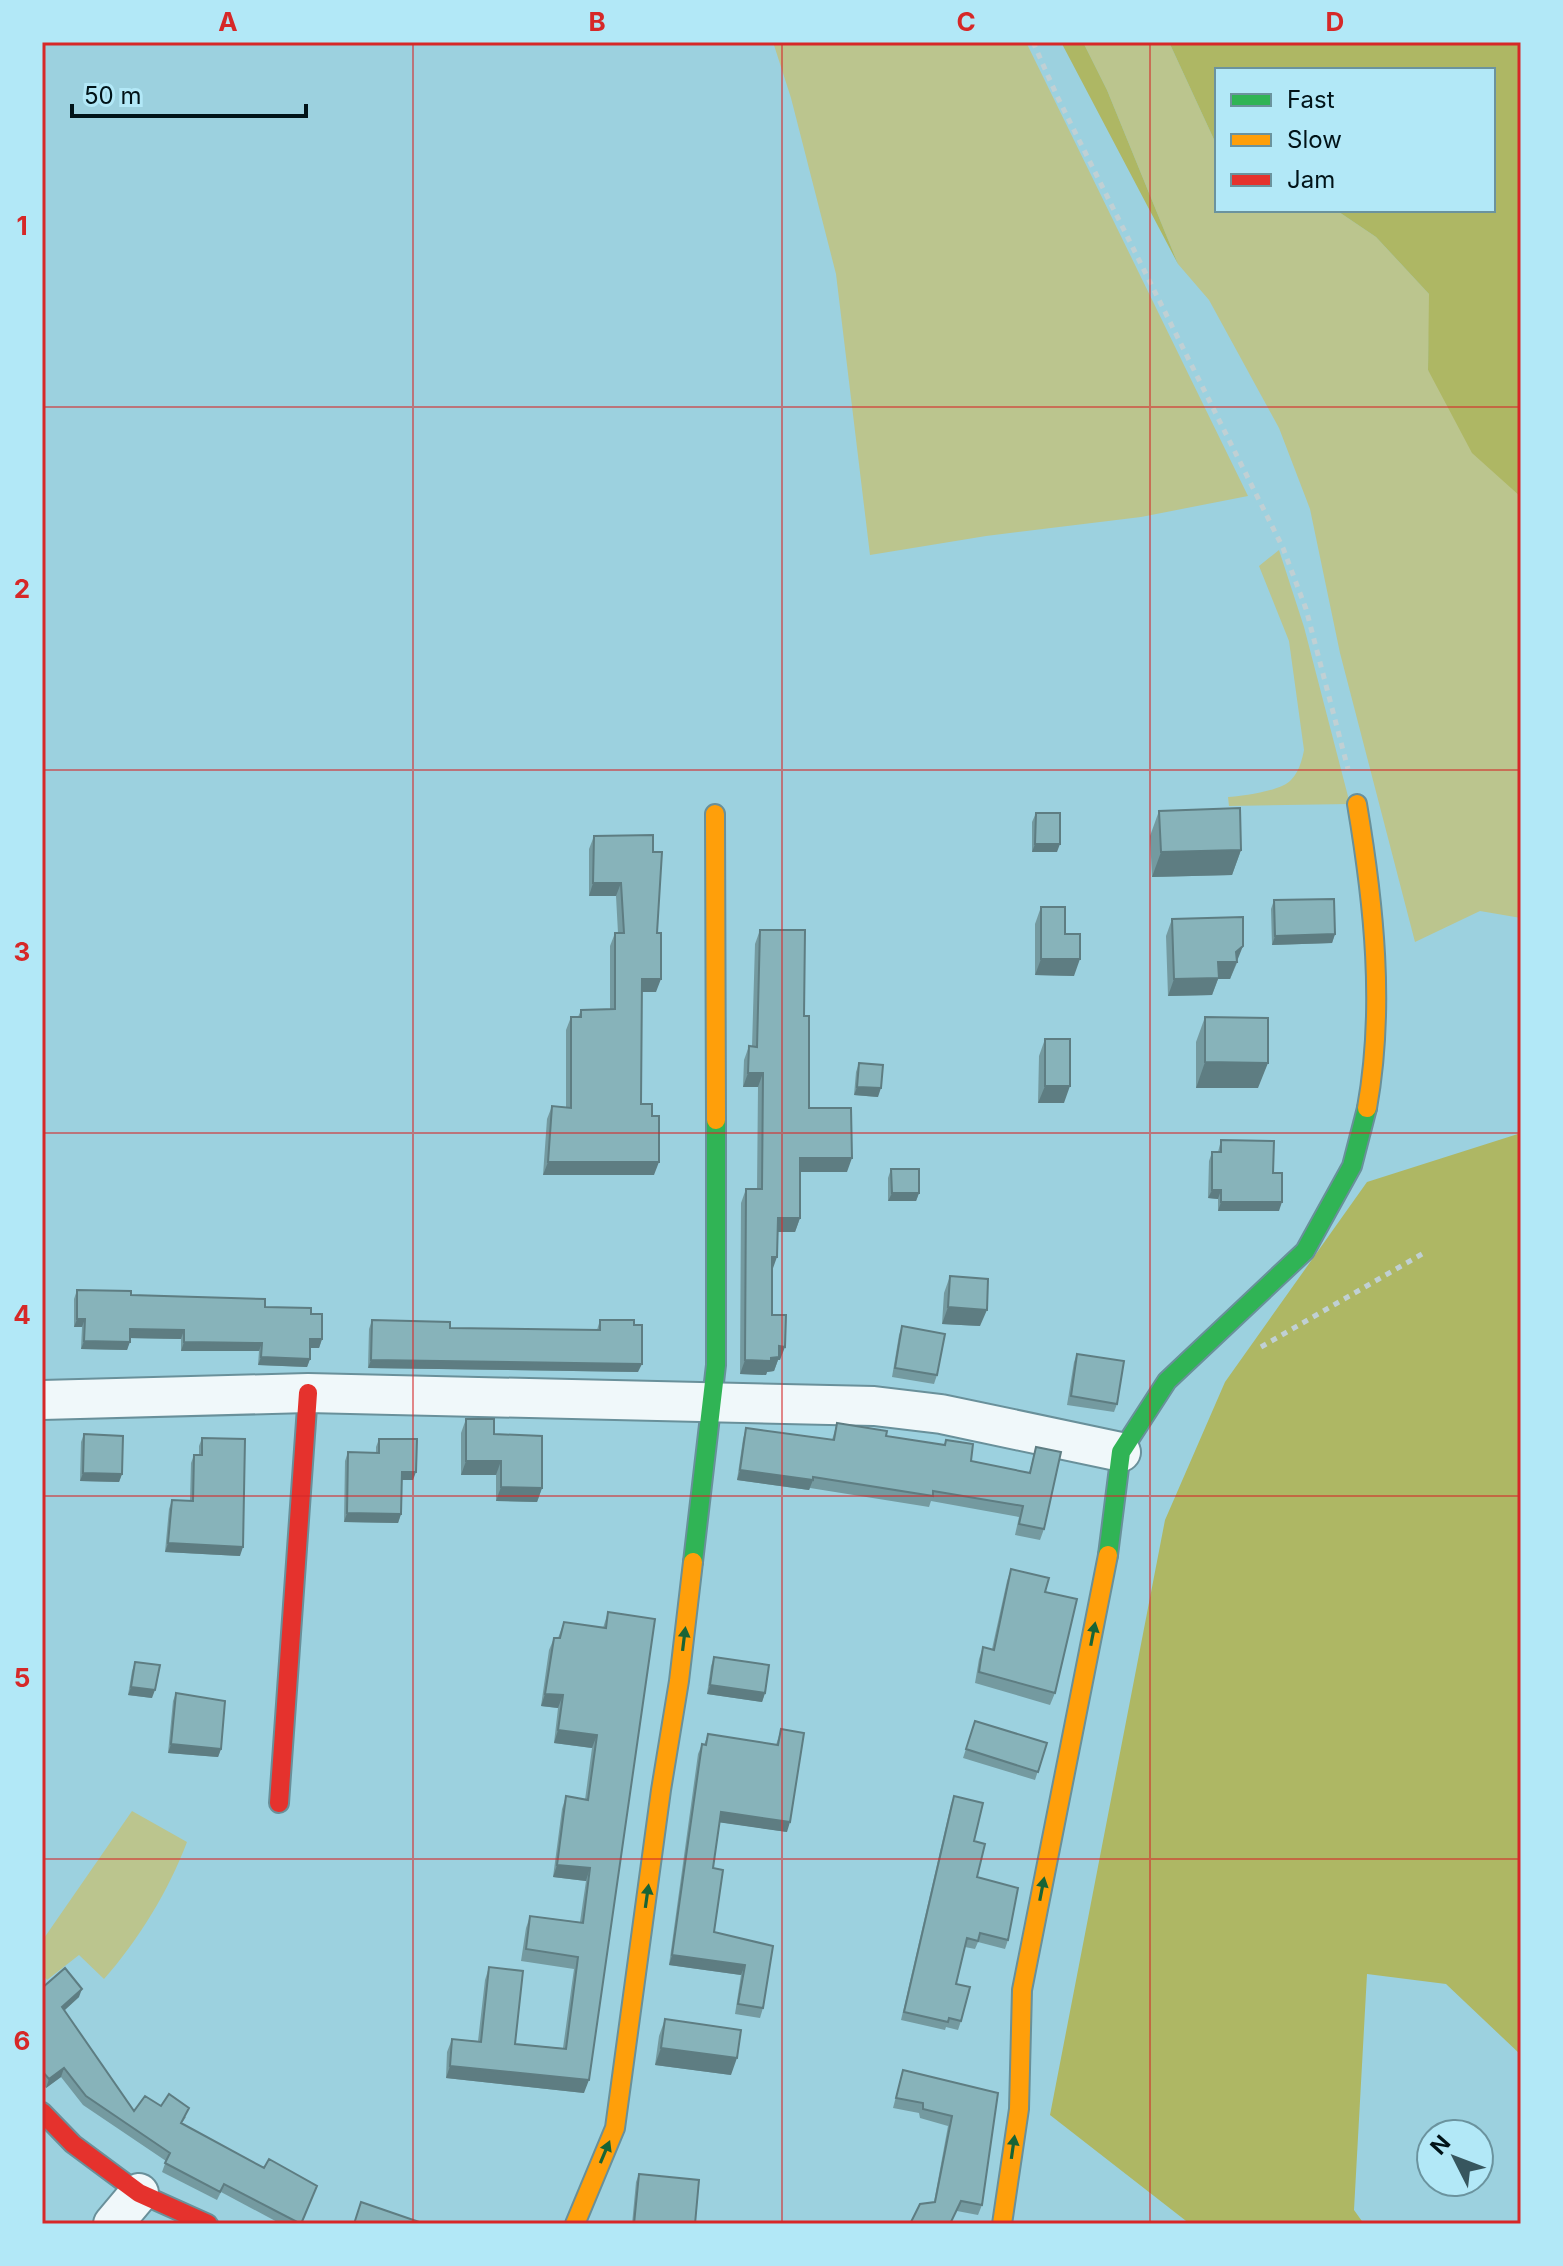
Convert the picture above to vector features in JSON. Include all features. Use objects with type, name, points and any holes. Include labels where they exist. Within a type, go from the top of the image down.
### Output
[{"type":"street","points":[[1002,2224],[1019,2109],[1022,1990],[1105,1576],[1121,1452],[1167,1381],[1305,1251],[1352,1166],[1368,1106],[1377,1031],[1370,880],[1357,804]]},
{"type":"street","points":[[575,2224],[615,2128],[679,1681],[716,1365],[715,814]]},
{"type":"street","points":[[42,1400],[308,1393],[874,1406],[941,1414],[1121,1452]]},
{"type":"street","points":[[279,1803],[308,1393]]},
{"type":"street","points":[[42,2112],[73,2144],[139,2193],[208,2224]]},
{"type":"street","points":[[113,2224],[139,2193]]},
{"type":"path","points":[[1033,42],[1091,165],[1283,548],[1306,609],[1357,804]]},
{"type":"path","points":[[1256,1350],[1422,1254]]},
{"type":"green space","points":[[773,42],[1026,42],[1248,496],[1141,517],[986,536],[870,555],[836,274],[791,98]]},
{"type":"green space","points":[[1061,42],[1083,42],[1107,90],[1178,264]]},
{"type":"green space","points":[[1083,42],[1169,42],[1215,142],[1215,212],[1339,212],[1376,237],[1430,295],[1428,370],[1521,497],[1521,918],[1480,911],[1415,942],[1340,653],[1310,509],[1279,428],[1209,300],[1178,264],[1107,90]]},
{"type":"green space","points":[[1169,42],[1521,42],[1521,497],[1472,453],[1428,370],[1429,294],[1376,237],[1339,212],[1495,212],[1495,68],[1215,68],[1215,142]]},
{"type":"green space","points":[[1279,550],[1304,627],[1350,804],[1229,806],[1228,797],[1286,784],[1298,770],[1304,750],[1289,641],[1259,566]]},
{"type":"green space","points":[[1521,1133],[1521,2055],[1446,1984],[1367,1974],[1354,2210],[1364,2224],[1190,2224],[1050,2115],[1165,1520],[1225,1382],[1367,1182]]},
{"type":"green space","points":[[132,1811],[187,1842],[162,1896],[140,1932],[104,1979],[79,1955],[47,1980],[42,1974],[42,1941]]},
{"type":"building","points":[[1240,808],[1241,850],[1161,852],[1159,811]]},
{"type":"building","points":[[1036,813],[1060,813],[1060,844],[1035,844]]},
{"type":"building","points":[[653,835],[653,852],[662,852],[657,933],[661,933],[661,979],[642,979],[641,1104],[652,1104],[652,1116],[659,1116],[659,1162],[548,1162],[552,1106],[571,1108],[571,1017],[581,1017],[581,1010],[615,1009],[615,933],[624,933],[621,883],[593,883],[594,836]]},
{"type":"building","points":[[1334,899],[1335,934],[1275,936],[1274,900]]},
{"type":"building","points":[[1041,907],[1065,907],[1065,934],[1080,934],[1080,959],[1041,959]]},
{"type":"building","points":[[1243,917],[1243,946],[1236,952],[1237,962],[1218,962],[1219,978],[1174,979],[1172,919]]},
{"type":"building","points":[[760,930],[805,930],[804,1016],[809,1016],[809,1108],[851,1108],[852,1158],[800,1158],[800,1218],[778,1218],[777,1257],[772,1257],[772,1315],[786,1315],[785,1347],[779,1346],[779,1357],[771,1358],[771,1361],[745,1360],[746,1189],[762,1189],[763,1073],[748,1073],[749,1046],[757,1047]]},
{"type":"building","points":[[1205,1017],[1268,1018],[1268,1063],[1205,1062]]},
{"type":"building","points":[[1045,1039],[1070,1039],[1070,1086],[1045,1086]]},
{"type":"building","points":[[859,1063],[883,1065],[881,1088],[857,1087]]},
{"type":"building","points":[[1221,1140],[1274,1141],[1273,1173],[1282,1173],[1282,1202],[1221,1202],[1221,1190],[1212,1190],[1212,1152],[1221,1152]]},
{"type":"building","points":[[891,1169],[919,1169],[919,1193],[892,1193]]},
{"type":"building","points":[[950,1276],[988,1279],[987,1310],[948,1307]]},
{"type":"building","points":[[77,1290],[131,1291],[131,1295],[265,1299],[265,1307],[311,1308],[311,1314],[322,1314],[322,1339],[310,1339],[310,1359],[261,1357],[262,1343],[184,1342],[184,1330],[130,1329],[130,1342],[84,1341],[85,1319],[77,1319]]},
{"type":"building","points":[[372,1320],[450,1322],[450,1328],[600,1330],[600,1320],[634,1320],[634,1325],[642,1325],[642,1364],[371,1360]]},
{"type":"building","points":[[902,1326],[945,1334],[937,1375],[895,1368]]},
{"type":"building","points":[[1077,1354],[1124,1361],[1117,1404],[1071,1396]]},
{"type":"building","points":[[466,1419],[494,1419],[494,1434],[542,1436],[542,1488],[501,1487],[501,1461],[466,1461]]},
{"type":"building","points":[[837,1423],[887,1431],[886,1436],[945,1445],[946,1440],[973,1444],[971,1461],[1030,1473],[1036,1447],[1061,1452],[1044,1529],[1019,1524],[1023,1506],[933,1491],[933,1496],[813,1477],[813,1480],[740,1470],[746,1428],[834,1440]]},
{"type":"building","points":[[84,1434],[123,1436],[122,1474],[83,1473]]},
{"type":"building","points":[[202,1438],[245,1439],[243,1547],[168,1543],[172,1500],[193,1501],[194,1455],[202,1455]]},
{"type":"building","points":[[379,1439],[417,1439],[416,1472],[402,1472],[401,1514],[347,1513],[348,1452],[379,1453]]},
{"type":"building","points":[[1011,1569],[1049,1578],[1045,1592],[1077,1599],[1055,1693],[979,1672],[983,1647],[994,1650]]},
{"type":"building","points":[[608,1612],[655,1619],[589,2080],[450,2066],[452,2039],[481,2042],[489,1967],[523,1971],[515,2044],[566,2049],[578,1957],[526,1949],[530,1916],[583,1923],[590,1868],[557,1865],[566,1796],[588,1800],[597,1735],[558,1730],[563,1695],[545,1694],[554,1638],[560,1638],[564,1622],[606,1628]]},
{"type":"building","points":[[714,1657],[769,1665],[765,1693],[710,1685]]},
{"type":"building","points":[[135,1662],[160,1665],[155,1690],[131,1687]]},
{"type":"building","points":[[176,1693],[225,1701],[221,1749],[171,1744]]},
{"type":"building","points":[[975,1721],[1047,1743],[1038,1772],[966,1749]]},
{"type":"building","points":[[781,1729],[804,1733],[790,1822],[721,1812],[713,1868],[723,1870],[714,1932],[773,1946],[763,2008],[738,2004],[745,1965],[672,1955],[702,1744],[706,1745],[708,1734],[778,1745]]},
{"type":"building","points":[[954,1796],[983,1803],[974,1841],[985,1844],[977,1877],[1018,1888],[1008,1940],[980,1933],[978,1941],[967,1938],[956,1984],[970,1987],[961,2021],[949,2018],[948,2022],[904,2012]]},
{"type":"building","points":[[65,1968],[82,1989],[62,2007],[134,2111],[145,2096],[161,2106],[169,2094],[189,2108],[181,2123],[264,2168],[269,2159],[317,2186],[301,2224],[224,2184],[220,2192],[165,2163],[170,2153],[86,2096],[64,2068],[49,2079],[42,2071],[42,1988]]},
{"type":"building","points":[[665,2019],[741,2030],[737,2058],[661,2048]]},
{"type":"building","points":[[903,2070],[998,2093],[982,2205],[961,2201],[950,2224],[910,2224],[920,2204],[935,2202],[952,2116],[923,2109],[923,2103],[896,2098]]},
{"type":"building","points":[[639,2174],[699,2180],[695,2224],[634,2224]]},
{"type":"building","points":[[361,2202],[425,2224],[354,2224]]},
{"type":"traffic: fast","points":[[1108,1555],[1121,1452],[1167,1381],[1305,1251],[1352,1166],[1367,1108]]},
{"type":"traffic: fast","points":[[693,1562],[716,1365],[716,1120]]},
{"type":"traffic: slow","points":[[1357,804],[1375,956],[1375,1032],[1367,1108]]},
{"type":"traffic: slow","points":[[715,814],[716,1120]]},
{"type":"traffic: slow","points":[[1002,2224],[1019,2109],[1022,1990],[1108,1555]]},
{"type":"traffic: slow","points":[[575,2224],[615,2128],[693,1562]]},
{"type":"traffic: jam","points":[[279,1803],[308,1393]]},
{"type":"traffic: jam","points":[[42,2112],[73,2144],[139,2193],[208,2224]]}]
